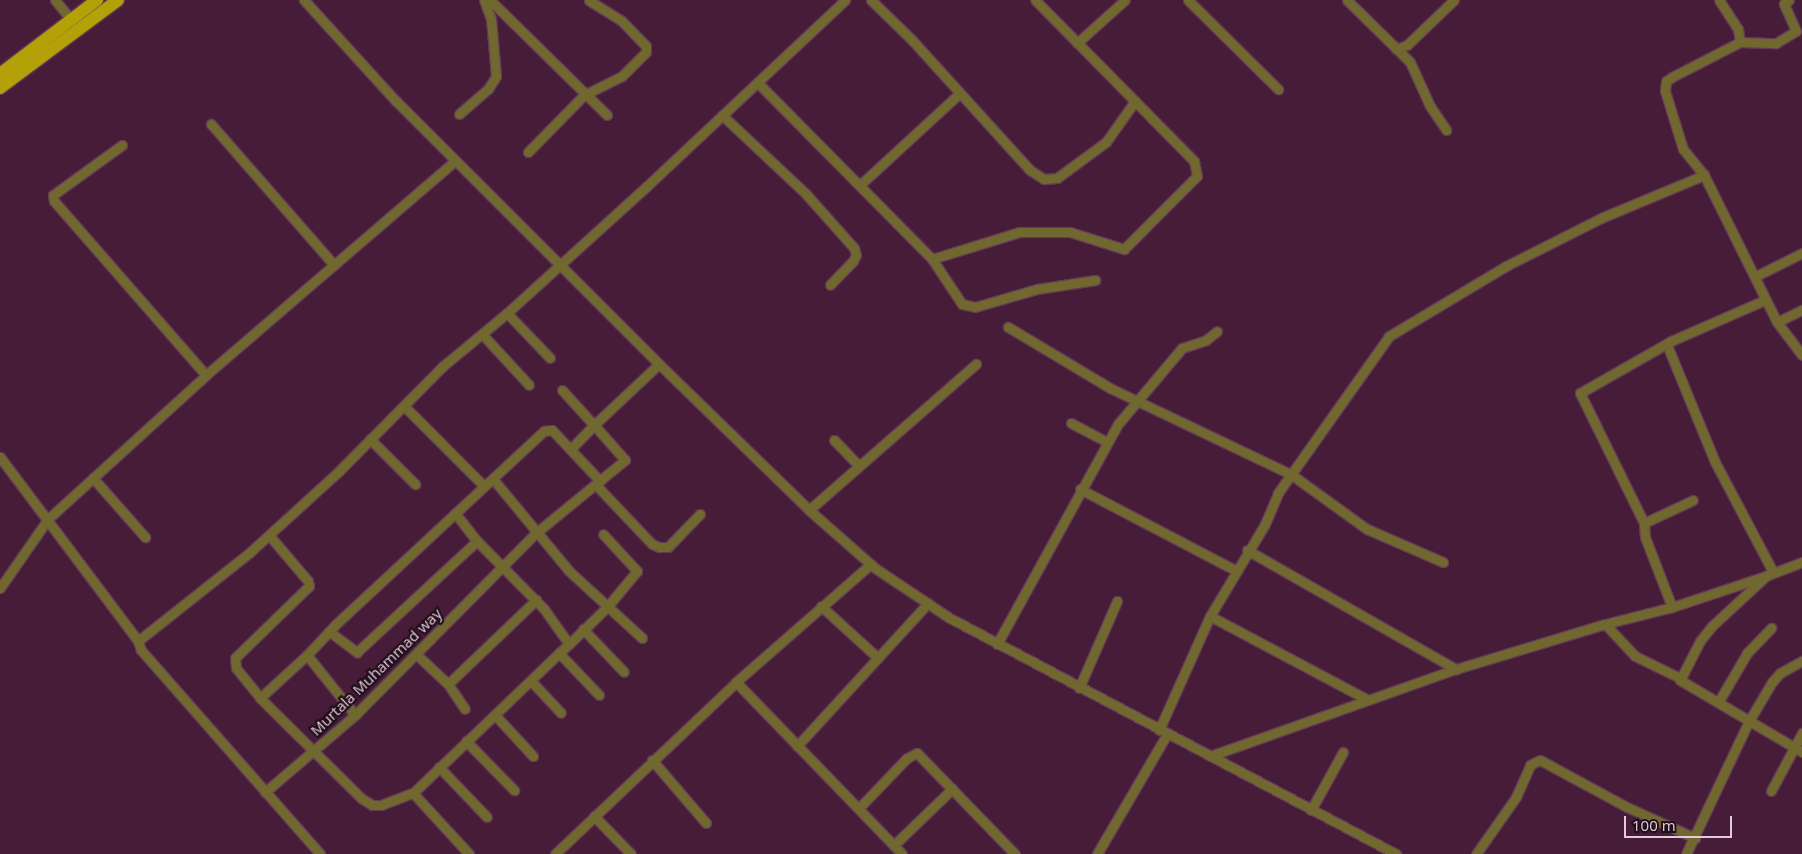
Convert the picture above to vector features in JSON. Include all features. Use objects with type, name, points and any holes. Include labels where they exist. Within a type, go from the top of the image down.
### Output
[{"type":"main road","points":[[0,74],[97,0]]},
{"type":"main road","points":[[0,88],[118,0]]},
{"type":"street","points":[[54,0],[71,20]]},
{"type":"street","points":[[304,0],[396,102],[455,161],[809,510],[870,564],[928,603],[997,644],[1396,854]]},
{"type":"street","points":[[459,114],[488,89],[496,76],[491,19],[484,0]]},
{"type":"street","points":[[490,0],[584,95],[607,115]]},
{"type":"street","points":[[528,152],[584,95],[622,76],[647,49],[622,21],[589,0]]},
{"type":"street","points":[[138,641],[269,535],[404,406],[443,366],[507,313],[846,0]]},
{"type":"street","points":[[871,0],[1030,170],[1044,179],[1057,178],[1106,142],[1135,101]]},
{"type":"street","points":[[932,259],[1019,232],[1070,232],[1120,248],[1127,246],[1198,172],[1194,162],[1035,0]]},
{"type":"street","points":[[1077,43],[1125,0]]},
{"type":"street","points":[[1188,0],[1278,89]]},
{"type":"street","points":[[1346,0],[1396,49],[1417,73],[1430,106],[1446,130]]},
{"type":"street","points":[[1396,49],[1407,45],[1454,0]]},
{"type":"street","points":[[1719,0],[1738,30],[1740,42]]},
{"type":"street","points":[[1789,0],[1784,4],[1796,31],[1776,43],[1740,42],[1666,81],[1665,91],[1683,149],[1704,175],[1756,276],[1765,300],[1777,322],[1802,355]]},
{"type":"street","points":[[758,82],[861,184],[932,259],[962,304],[975,307],[1008,296],[1095,280]]},
{"type":"street","points":[[861,184],[960,93]]},
{"type":"street","points":[[722,115],[806,194],[854,248],[856,255],[830,285]]},
{"type":"street","points":[[210,124],[334,265]]},
{"type":"street","points":[[122,145],[53,195],[54,201],[206,375]]},
{"type":"street","points":[[0,588],[48,519],[206,375],[455,161]]},
{"type":"street","points":[[1098,854],[1163,732],[1210,616],[1237,571],[1247,550],[1265,524],[1278,493],[1336,406],[1389,336],[1506,266],[1601,218],[1704,175]]},
{"type":"street","points":[[1756,276],[1802,253]]},
{"type":"street","points":[[1672,608],[1645,537],[1644,523],[1580,393],[1726,315],[1765,300]]},
{"type":"street","points":[[1777,322],[1802,310]]},
{"type":"street","points":[[507,313],[550,358]]},
{"type":"street","points":[[1008,327],[1137,401],[1292,474],[1367,529],[1443,562]]},
{"type":"street","points":[[997,644],[1107,442],[1137,401],[1182,348],[1206,340],[1217,331]]},
{"type":"street","points":[[482,334],[529,385]]},
{"type":"street","points":[[1667,345],[1716,462],[1769,574]]},
{"type":"street","points":[[571,449],[659,364]]},
{"type":"street","points":[[809,510],[976,364]]},
{"type":"street","points":[[562,390],[594,425]]},
{"type":"street","points":[[404,406],[484,486]]},
{"type":"street","points":[[1070,423],[1107,442]]},
{"type":"street","name":"Murtala Muhammad way","points":[[265,792],[355,716],[537,532],[598,483],[625,457],[594,425]]},
{"type":"street","points":[[260,698],[455,513],[547,429],[552,430],[571,449],[598,483],[652,544],[659,547],[668,547],[700,514]]},
{"type":"street","points":[[370,439],[415,484]]},
{"type":"street","points":[[834,440],[859,466]]},
{"type":"street","points":[[0,457],[138,641],[141,650],[320,854]]},
{"type":"street","points":[[93,478],[145,537]]},
{"type":"street","points":[[493,480],[569,571],[642,638]]},
{"type":"street","points":[[1080,489],[1237,571]]},
{"type":"street","points":[[1644,523],[1693,500]]},
{"type":"street","points":[[455,513],[477,541],[536,600],[569,644]]},
{"type":"street","points":[[269,535],[308,581],[309,586],[234,658],[236,668],[260,698],[315,750],[361,798],[372,805],[381,805],[413,793],[466,741],[532,682],[607,607],[637,571],[603,534]]},
{"type":"street","points":[[330,632],[357,652],[477,541]]},
{"type":"street","points":[[1247,550],[1456,669]]},
{"type":"street","points":[[1210,756],[1366,699],[1456,669],[1605,624],[1672,608],[1802,562]]},
{"type":"street","points":[[555,854],[736,682],[870,564]]},
{"type":"street","points":[[1680,678],[1712,626],[1769,574]]},
{"type":"street","points":[[448,684],[536,600]]},
{"type":"street","points":[[1079,688],[1117,601]]},
{"type":"street","points":[[797,746],[928,603]]},
{"type":"street","points":[[821,606],[878,658]]},
{"type":"street","points":[[1210,616],[1366,699]]},
{"type":"street","points":[[1605,624],[1635,656],[1680,678],[1802,752]]},
{"type":"street","points":[[1719,702],[1747,653],[1771,628]]},
{"type":"street","points":[[583,629],[624,672]]},
{"type":"street","points":[[559,653],[599,694]]},
{"type":"street","points":[[416,654],[448,684],[465,709]]},
{"type":"street","points":[[307,655],[355,716]]},
{"type":"street","points":[[1686,854],[1749,721],[1777,676],[1802,661]]},
{"type":"street","points":[[532,682],[562,713]]},
{"type":"street","points":[[736,682],[902,854]]},
{"type":"street","points":[[495,715],[534,756]]},
{"type":"street","points":[[1772,791],[1792,746],[1802,733]]},
{"type":"street","points":[[466,741],[514,790]]},
{"type":"street","points":[[1311,810],[1343,752]]},
{"type":"street","points":[[859,808],[912,753],[917,753],[1015,854]]},
{"type":"street","points":[[652,760],[706,823]]},
{"type":"street","points":[[1476,854],[1516,796],[1530,765],[1540,760],[1627,807],[1695,838]]},
{"type":"street","points":[[439,767],[487,818]]},
{"type":"street","points":[[894,846],[952,789]]},
{"type":"street","points":[[413,793],[469,854]]},
{"type":"street","points":[[594,816],[631,854]]}]
